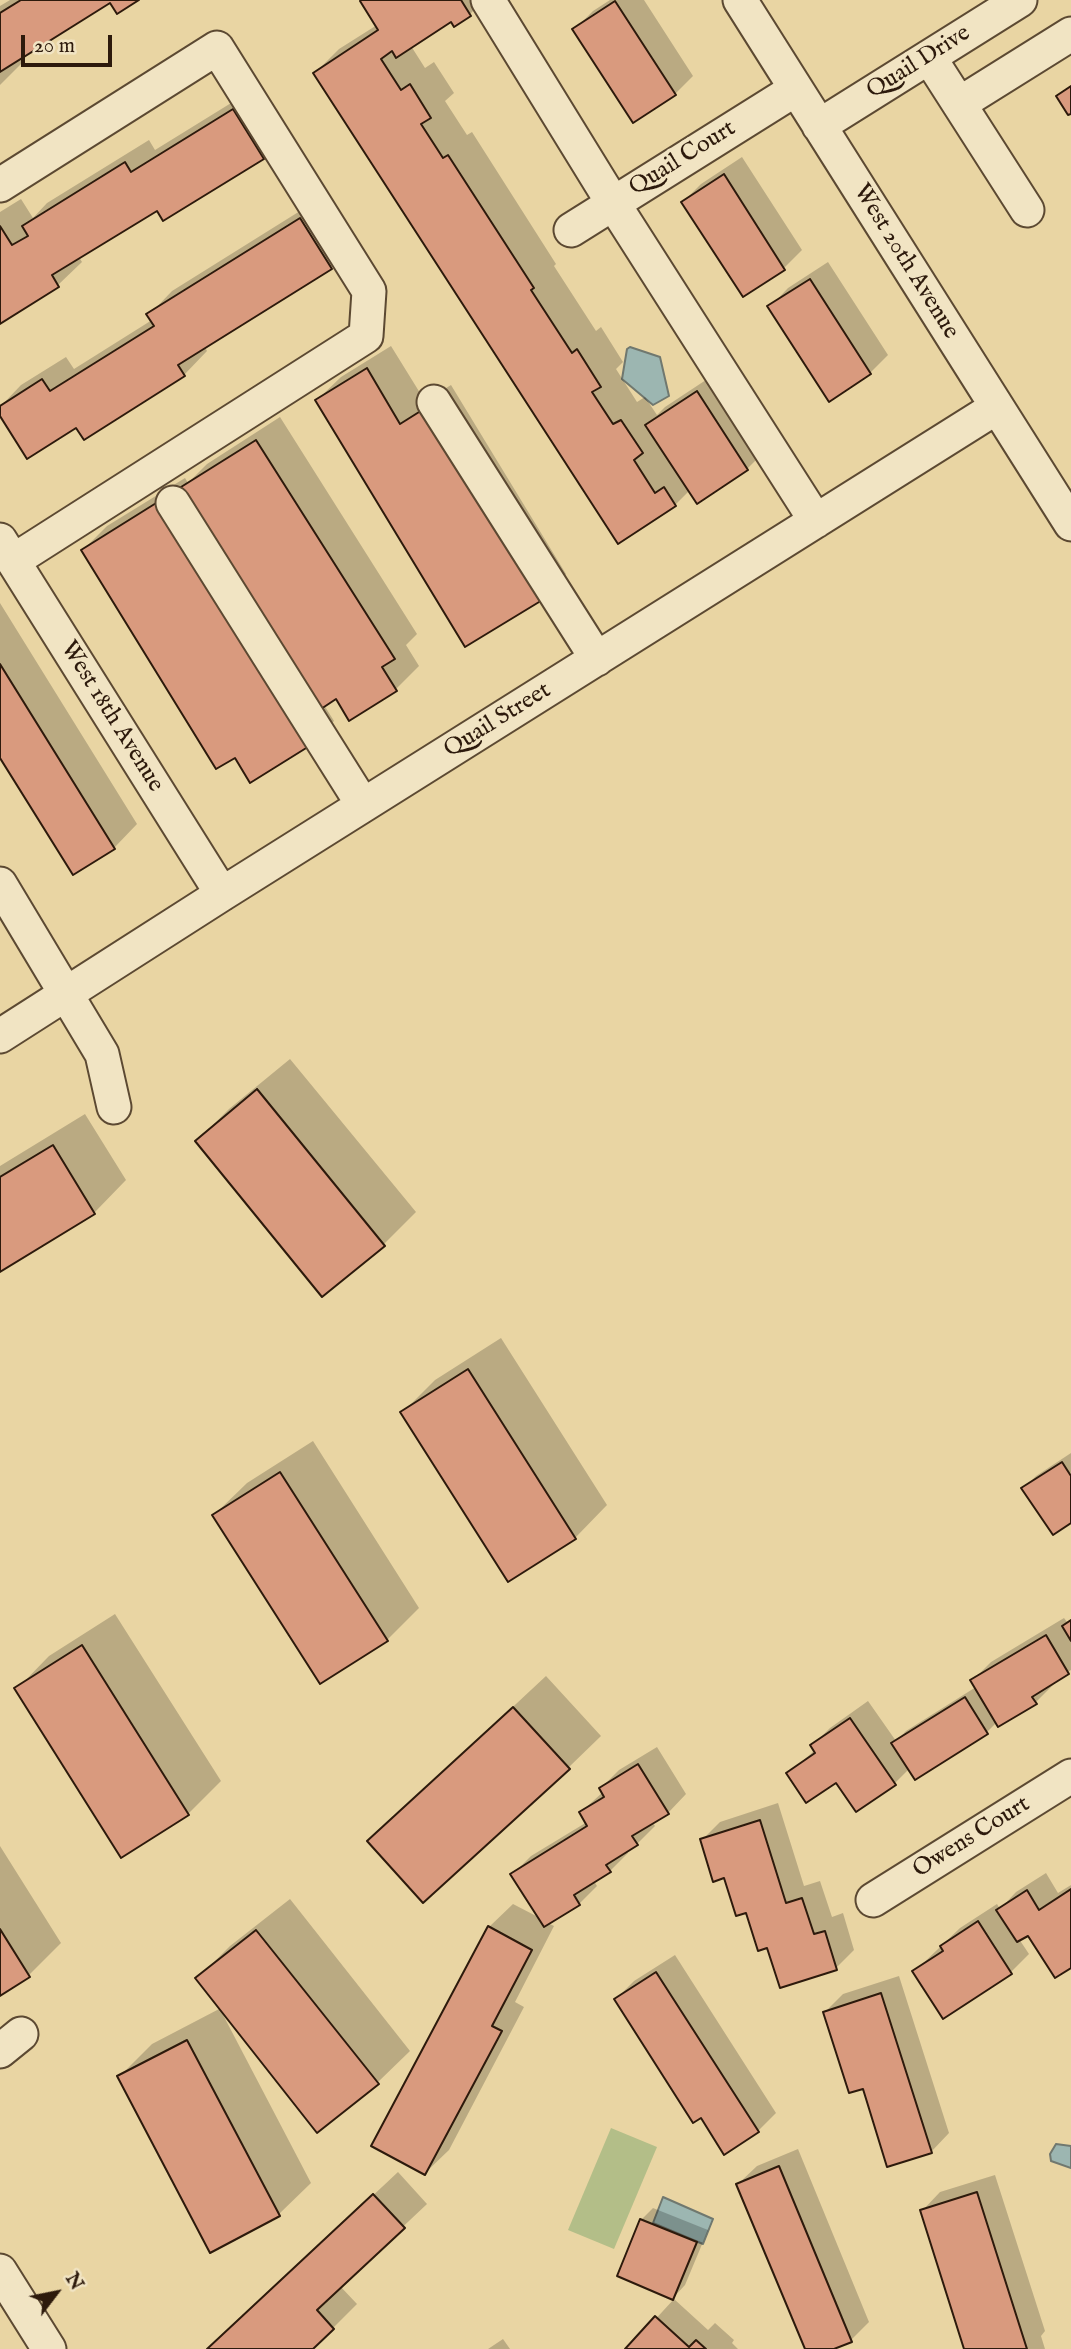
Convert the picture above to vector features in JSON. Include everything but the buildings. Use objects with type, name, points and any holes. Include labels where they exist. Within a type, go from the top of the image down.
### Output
[{"type":"street","points":[[488,0],[613,203],[816,521]]},
{"type":"street","name":"West 20th Avenue","points":[[740,0],[997,407],[1068,513]]},
{"type":"street","name":"Quail Drive","points":[[819,126],[1020,0]]},
{"type":"street","points":[[959,104],[1071,34]]},
{"type":"street","points":[[0,185],[217,48],[369,291],[366,336],[7,551]]},
{"type":"street","points":[[929,57],[1027,210]]},
{"type":"street","name":"Quail Court","points":[[571,230],[796,89]]},
{"type":"street","points":[[434,402],[597,659]]},
{"type":"street","name":"Quail Street","points":[[0,1036],[997,407]]},
{"type":"street","points":[[173,503],[363,806]]},
{"type":"street","name":"West 18th Avenue","points":[[7,551],[222,894]]},
{"type":"street","points":[[0,884],[102,1054],[114,1107]]},
{"type":"street","name":"Owens Court","points":[[873,1900],[1071,1776]]},
{"type":"street","points":[[0,2271],[49,2349]]},
{"type":"green space","points":[[611,2128],[657,2147],[614,2249],[568,2230]]},
{"type":"water","points":[[630,347],[660,357],[669,396],[653,405],[622,379],[627,349]]},
{"type":"water","points":[[1056,2144],[1071,2146],[1071,2168],[1051,2161],[1050,2154]]},
{"type":"water","points":[[663,2197],[713,2219],[703,2244],[653,2223]]}]
